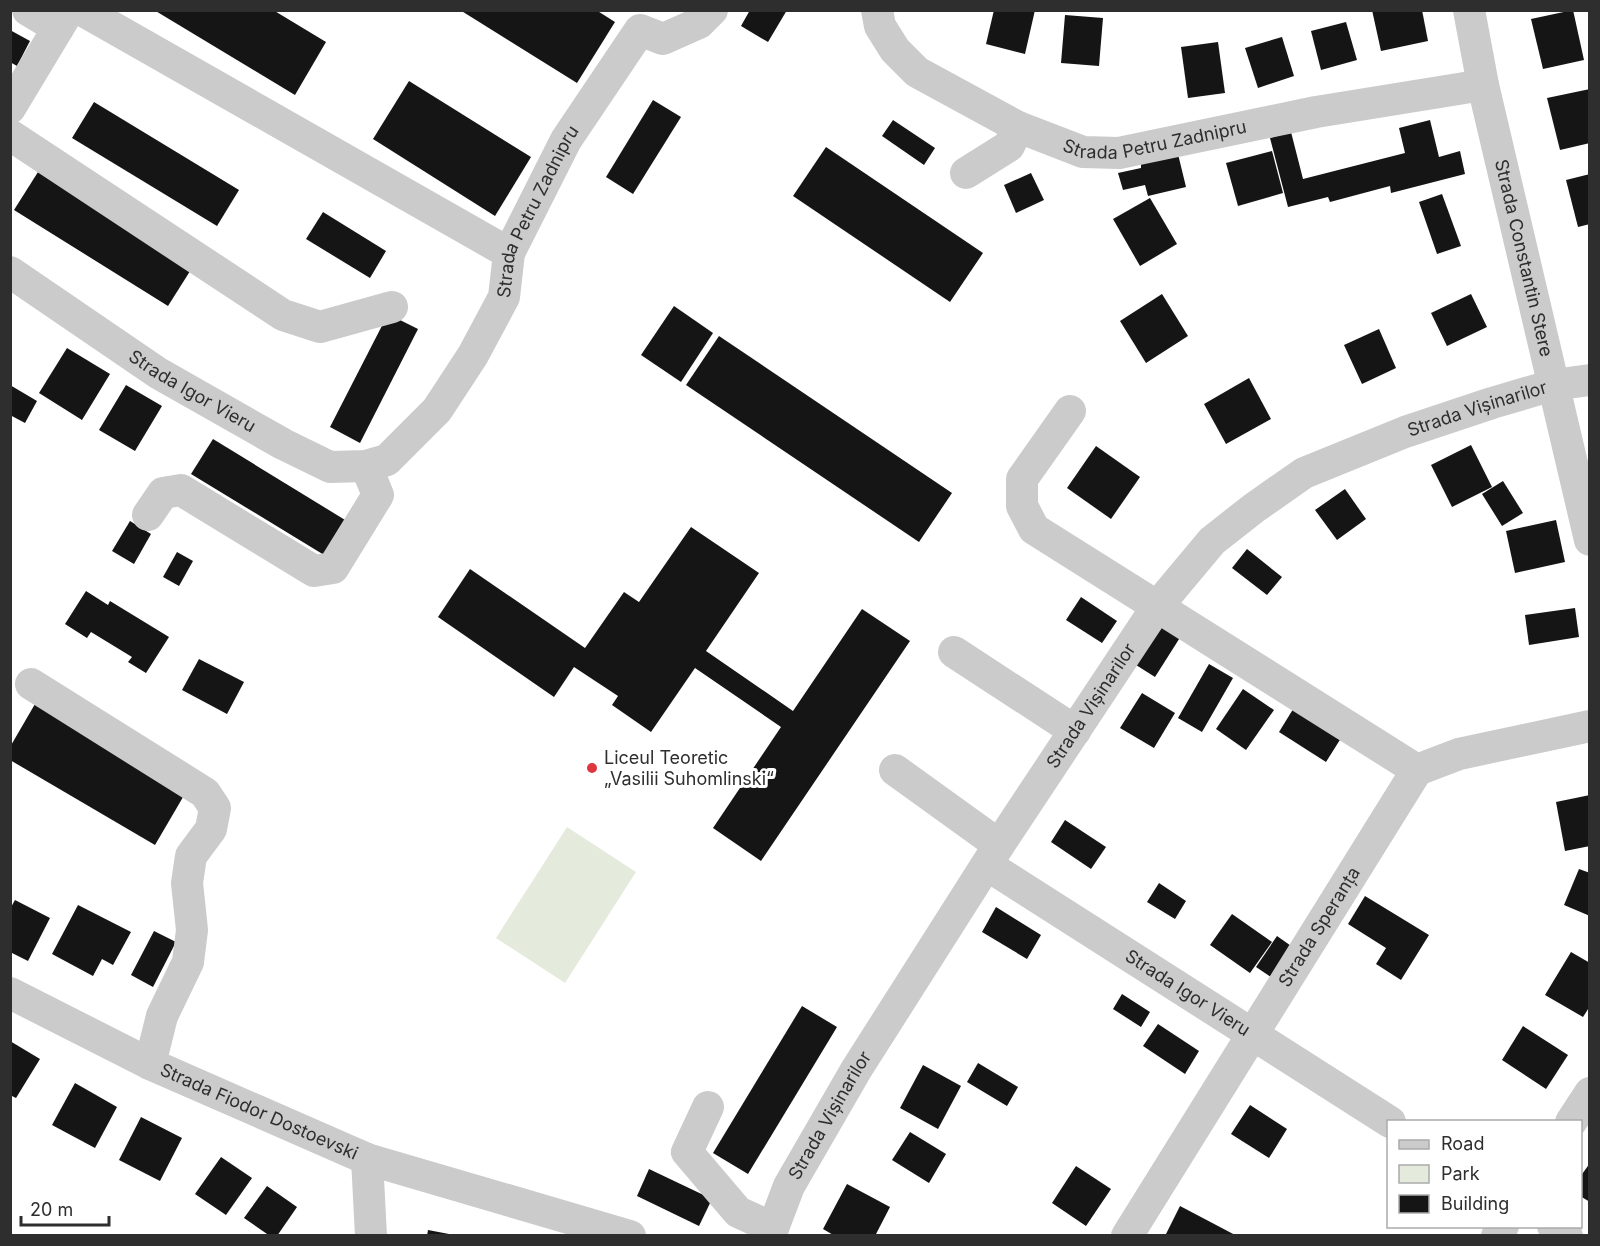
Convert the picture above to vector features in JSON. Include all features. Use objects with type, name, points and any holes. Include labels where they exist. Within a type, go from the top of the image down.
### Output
[{"type":"street","points":[[28,10],[70,16],[509,253]]},
{"type":"street","name":"Strada Petru Zadnipru","points":[[376,463],[437,410],[473,355],[504,297],[509,253],[567,140],[635,20],[663,39],[699,23],[712,10]]},
{"type":"street","name":"Strada Petru Zadnipru","points":[[877,10],[880,27],[895,50],[917,72],[1018,127],[1083,152],[1119,153],[1316,112],[1483,85]]},
{"type":"street","name":"Strada Constantin Stere","points":[[1469,10],[1483,85],[1590,540]]},
{"type":"street","points":[[10,108],[70,16]]},
{"type":"street","points":[[966,173],[1009,146],[1018,127]]},
{"type":"street","points":[[10,135],[283,315],[320,327],[392,307]]},
{"type":"street","name":"Strada Igor Vieru","points":[[10,272],[158,373],[284,444],[330,467],[376,463]]},
{"type":"street","name":"Strada Vișinarilor","points":[[772,1232],[789,1186],[856,1070],[993,855],[1156,608],[1212,541],[1304,473],[1405,432],[1552,385],[1590,380]]},
{"type":"street","points":[[1070,411],[1022,479],[1022,506],[1034,529],[1156,608],[1417,770],[1459,754],[1590,726]]},
{"type":"street","points":[[148,515],[164,493],[181,489],[314,571],[333,568],[378,495],[376,463]]},
{"type":"street","points":[[954,652],[1075,731]]},
{"type":"street","name":"Strada Fiodor Dostoevski","points":[[31,684],[205,793],[215,808],[211,829],[191,856],[187,883],[192,930],[188,962],[162,1016],[150,1064]]},
{"type":"street","name":"Strada Igor Vieru","points":[[895,770],[993,855],[1253,1034],[1387,1120]]},
{"type":"street","name":"Strada Speranța","points":[[1127,1236],[1417,770]]},
{"type":"street","name":"Strada Fiodor Dostoevski","points":[[10,993],[150,1064],[367,1159],[630,1236]]},
{"type":"street","points":[[1572,1120],[1590,1093]]},
{"type":"street","points":[[708,1107],[687,1152],[738,1212],[772,1232]]},
{"type":"street","name":"Strada Fiodor Dostoevski","points":[[367,1159],[371,1236]]},
{"type":"green space","points":[[567,827],[636,872],[565,983],[496,938]]},
{"type":"building","points":[[154,10],[273,10],[326,42],[295,95]]},
{"type":"building","points":[[460,10],[596,10],[615,22],[577,83]]},
{"type":"building","points":[[750,10],[787,10],[768,42],[741,26]]},
{"type":"building","points":[[994,10],[1035,10],[1025,54],[986,44]]},
{"type":"building","points":[[1372,10],[1422,10],[1428,41],[1381,51]]},
{"type":"building","points":[[1573,10],[1584,60],[1543,69],[1531,19]]},
{"type":"building","points":[[1065,15],[1103,18],[1099,66],[1061,63]]},
{"type":"building","points":[[1346,22],[1357,60],[1321,70],[1311,31]]},
{"type":"building","points":[[10,30],[30,41],[17,66],[10,62]]},
{"type":"building","points":[[1282,37],[1294,76],[1258,88],[1245,48]]},
{"type":"building","points":[[1218,42],[1225,93],[1188,98],[1181,47]]},
{"type":"building","points":[[409,81],[531,157],[495,216],[373,139]]},
{"type":"building","points":[[1590,89],[1590,143],[1560,150],[1547,98]]},
{"type":"building","points":[[653,100],[681,117],[633,194],[606,177]]},
{"type":"building","points":[[94,102],[239,190],[217,226],[72,138]]},
{"type":"building","points":[[893,120],[935,148],[924,165],[882,136]]},
{"type":"building","points":[[1430,120],[1439,157],[1460,151],[1465,174],[1391,193],[1390,186],[1330,202],[1328,197],[1288,207],[1270,138],[1291,132],[1303,179],[1405,153],[1399,128]]},
{"type":"building","points":[[826,147],[983,253],[950,302],[793,196]]},
{"type":"building","points":[[1272,151],[1283,193],[1238,206],[1226,163]]},
{"type":"building","points":[[1178,154],[1186,187],[1148,196],[1145,185],[1123,190],[1118,173],[1141,168],[1141,163]]},
{"type":"building","points":[[38,172],[192,268],[168,306],[14,210]]},
{"type":"building","points":[[1031,173],[1044,200],[1016,213],[1004,185]]},
{"type":"building","points":[[1590,174],[1590,224],[1578,227],[1566,180]]},
{"type":"building","points":[[1442,194],[1461,246],[1437,254],[1419,202]]},
{"type":"building","points":[[1150,198],[1177,244],[1140,266],[1113,219]]},
{"type":"building","points":[[323,212],[386,251],[370,278],[306,239]]},
{"type":"building","points":[[1162,294],[1188,336],[1146,363],[1120,321]]},
{"type":"building","points":[[1471,294],[1487,327],[1447,346],[1431,313]]},
{"type":"building","points":[[674,306],[713,333],[681,382],[641,355]]},
{"type":"building","points":[[388,314],[418,329],[360,443],[330,427]]},
{"type":"building","points":[[1379,329],[1396,368],[1362,384],[1344,345]]},
{"type":"building","points":[[719,336],[952,493],[919,542],[686,385]]},
{"type":"building","points":[[67,348],[110,374],[82,420],[39,393]]},
{"type":"building","points":[[1249,378],[1271,419],[1226,444],[1204,404]]},
{"type":"building","points":[[10,385],[37,401],[25,423],[10,415]]},
{"type":"building","points":[[126,385],[162,406],[135,451],[99,430]]},
{"type":"building","points":[[213,439],[350,523],[329,558],[191,474]]},
{"type":"building","points":[[1471,445],[1492,487],[1452,507],[1431,465]]},
{"type":"building","points":[[1096,446],[1140,477],[1111,519],[1067,488]]},
{"type":"building","points":[[1503,481],[1523,513],[1502,526],[1482,494]]},
{"type":"building","points":[[1345,489],[1366,519],[1337,540],[1315,510]]},
{"type":"building","points":[[1556,520],[1565,562],[1515,573],[1506,531]]},
{"type":"building","points":[[130,521],[151,534],[134,564],[112,551]]},
{"type":"building","points":[[691,527],[759,573],[706,651],[793,711],[862,609],[910,641],[761,861],[713,828],[781,727],[695,668],[651,732],[612,705],[618,696],[574,667],[554,697],[438,617],[470,569],[585,648],[624,592],[639,602]]},
{"type":"building","points":[[1247,549],[1282,577],[1267,595],[1232,568]]},
{"type":"building","points":[[177,552],[193,561],[179,586],[163,577]]},
{"type":"building","points":[[86,591],[108,605],[110,601],[169,637],[146,673],[128,662],[132,657],[91,632],[87,638],[65,624]]},
{"type":"building","points":[[1081,597],[1117,621],[1102,643],[1066,620]]},
{"type":"building","points":[[1575,608],[1579,637],[1529,645],[1525,615]]},
{"type":"building","points":[[1162,624],[1181,636],[1155,677],[1136,665]]},
{"type":"building","points":[[199,659],[244,682],[227,714],[182,690]]},
{"type":"building","points":[[1209,664],[1233,678],[1202,732],[1178,718]]},
{"type":"building","points":[[1243,689],[1274,710],[1246,750],[1216,729]]},
{"type":"building","points":[[1142,693],[1175,713],[1154,748],[1120,728]]},
{"type":"building","points":[[35,704],[186,792],[155,845],[10,760],[10,747]]},
{"type":"building","points":[[1295,706],[1343,735],[1326,762],[1279,732]]},
{"type":"building","points":[[1590,795],[1590,846],[1565,851],[1556,802]]},
{"type":"building","points":[[1065,820],[1106,847],[1091,869],[1051,842]]},
{"type":"building","points":[[1579,869],[1590,873],[1590,916],[1564,905]]},
{"type":"building","points":[[1159,883],[1186,901],[1175,919],[1147,902]]},
{"type":"building","points":[[1365,896],[1429,935],[1401,980],[1376,964],[1386,948],[1348,924]]},
{"type":"building","points":[[15,900],[50,918],[28,961],[10,952],[10,909]]},
{"type":"building","points":[[78,905],[131,932],[113,965],[102,959],[93,976],[52,954]]},
{"type":"building","points":[[996,907],[1041,935],[1027,959],[982,932]]},
{"type":"building","points":[[1232,914],[1272,942],[1250,973],[1210,945]]},
{"type":"building","points":[[154,931],[176,942],[153,987],[131,975]]},
{"type":"building","points":[[1277,936],[1294,948],[1274,979],[1256,967]]},
{"type":"building","points":[[1571,952],[1590,963],[1590,1006],[1583,1017],[1545,995]]},
{"type":"building","points":[[1122,994],[1150,1012],[1141,1027],[1113,1009]]},
{"type":"building","points":[[802,1006],[837,1027],[748,1174],[713,1153]]},
{"type":"building","points":[[1158,1024],[1199,1051],[1185,1074],[1143,1046]]},
{"type":"building","points":[[1523,1026],[1568,1055],[1546,1089],[1502,1060]]},
{"type":"building","points":[[10,1041],[40,1059],[16,1098],[10,1095]]},
{"type":"building","points":[[978,1063],[1018,1087],[1007,1106],[967,1082]]},
{"type":"building","points":[[923,1065],[961,1086],[938,1129],[900,1108]]},
{"type":"building","points":[[75,1083],[117,1107],[95,1148],[52,1125]]},
{"type":"building","points":[[1250,1105],[1287,1129],[1269,1158],[1231,1134]]},
{"type":"building","points":[[141,1117],[182,1138],[160,1181],[119,1160]]},
{"type":"building","points":[[910,1132],[946,1154],[929,1183],[892,1160]]},
{"type":"building","points":[[221,1157],[252,1178],[226,1215],[195,1194]]},
{"type":"building","points":[[1590,1163],[1590,1202],[1582,1197],[1582,1174]]},
{"type":"building","points":[[1076,1166],[1111,1189],[1086,1226],[1052,1203]]},
{"type":"building","points":[[649,1169],[712,1199],[699,1226],[637,1196]]},
{"type":"building","points":[[847,1184],[890,1207],[875,1236],[835,1236],[823,1229]]},
{"type":"building","points":[[267,1186],[297,1207],[277,1236],[270,1236],[244,1218]]},
{"type":"building","points":[[1180,1206],[1237,1236],[1165,1236]]},
{"type":"building","points":[[428,1230],[449,1234],[449,1236],[427,1236]]},
{"type":"place","name":"Liceul Teoretic „Vasilii Suhomlinski“","points":[[592,768]]}]
